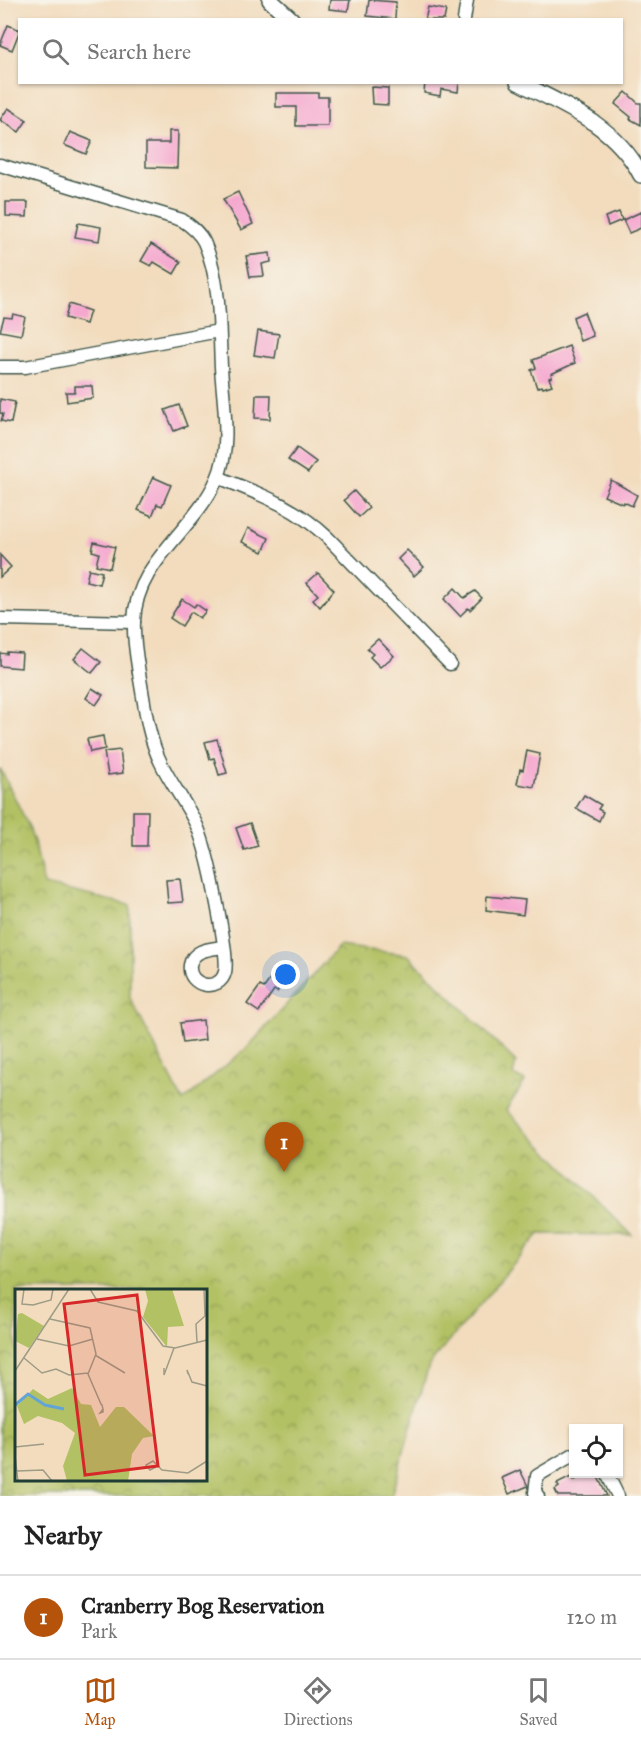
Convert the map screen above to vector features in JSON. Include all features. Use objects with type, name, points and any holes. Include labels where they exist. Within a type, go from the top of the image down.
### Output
[{"type":"main road","points":[[270,0],[290,18]]},
{"type":"main road","points":[[522,84],[563,104],[607,131],[618,142],[641,175]]},
{"type":"street","points":[[464,18],[467,0]]},
{"type":"street","points":[[0,165],[182,220],[194,228],[203,239],[212,266],[219,331],[225,435],[223,456],[218,477],[196,514],[150,567],[138,596],[134,622],[136,650],[152,739],[161,764],[201,836],[210,867],[223,947]]},
{"type":"street","points":[[0,367],[25,367],[219,331]]},
{"type":"street","points":[[218,477],[274,499],[305,518],[327,537],[450,664]]},
{"type":"street","points":[[0,620],[134,622]]},
{"type":"street","points":[[538,1496],[535,1494],[537,1476],[569,1456]]},
{"type":"street","points":[[609,1478],[618,1496]]},
{"type":"green space","points":[[0,768],[29,827],[44,885],[130,905],[130,998],[183,1101],[249,1046],[339,946],[408,955],[516,1062],[513,1075],[525,1081],[506,1110],[632,1235],[539,1234],[429,1365],[391,1496],[0,1496]]},
{"type":"building","points":[[330,0],[350,0],[348,11],[329,9]]},
{"type":"building","points":[[369,0],[396,2],[395,18],[367,16]]},
{"type":"building","points":[[428,7],[446,10],[444,18],[425,18]]},
{"type":"building","points":[[8,25],[18,29],[12,50],[0,45]]},
{"type":"building","points":[[425,84],[459,84],[458,92],[441,89],[440,96],[424,93]]},
{"type":"building","points":[[371,87],[388,88],[388,105],[372,104]]},
{"type":"building","points":[[626,92],[641,103],[641,125],[630,119],[631,117],[615,104]]},
{"type":"building","points":[[276,93],[318,93],[318,97],[328,97],[328,126],[296,126],[296,107],[276,107]]},
{"type":"building","points":[[8,108],[27,120],[19,132],[0,120]]},
{"type":"building","points":[[169,131],[178,131],[177,168],[146,167],[146,143],[169,143]]},
{"type":"building","points":[[70,132],[92,141],[86,154],[64,145]]},
{"type":"building","points":[[238,192],[253,224],[241,230],[223,199]]},
{"type":"building","points":[[6,202],[28,202],[27,217],[6,216]]},
{"type":"building","points":[[619,212],[622,220],[608,226],[605,217]]},
{"type":"building","points":[[641,212],[641,228],[629,233],[623,220]]},
{"type":"building","points":[[78,223],[101,227],[99,241],[75,237]]},
{"type":"building","points":[[151,244],[181,262],[174,274],[154,262],[151,266],[141,261]]},
{"type":"building","points":[[270,253],[271,262],[262,264],[264,276],[250,277],[246,256]]},
{"type":"building","points":[[69,304],[90,311],[86,324],[65,318]]},
{"type":"building","points":[[584,312],[593,336],[580,341],[573,317]]},
{"type":"building","points":[[13,314],[25,317],[21,335],[0,331],[4,317],[12,318]]},
{"type":"building","points":[[258,331],[279,334],[275,358],[254,355]]},
{"type":"building","points":[[569,346],[575,363],[551,374],[552,377],[549,378],[552,385],[537,388],[531,370],[536,368],[533,360]]},
{"type":"building","points":[[75,386],[92,386],[93,398],[67,402],[66,392],[75,392]]},
{"type":"building","points":[[256,395],[271,395],[270,419],[255,418]]},
{"type":"building","points":[[0,399],[15,402],[11,423],[1,421],[3,414],[0,413]]},
{"type":"building","points":[[179,405],[187,426],[174,431],[165,410]]},
{"type":"building","points":[[297,448],[316,462],[308,473],[288,460]]},
{"type":"building","points":[[153,477],[171,485],[162,506],[157,504],[152,516],[138,510]]},
{"type":"building","points":[[611,480],[637,495],[632,506],[604,496]]},
{"type":"building","points":[[354,491],[369,508],[359,517],[344,500]]},
{"type":"building","points":[[248,528],[269,538],[263,552],[242,542]]},
{"type":"building","points":[[94,542],[115,547],[110,568],[96,565],[99,553],[92,551]]},
{"type":"building","points":[[407,550],[424,567],[414,576],[398,559]]},
{"type":"building","points":[[0,555],[11,567],[0,577]]},
{"type":"building","points":[[89,569],[102,572],[99,584],[86,581]]},
{"type":"building","points":[[318,573],[334,590],[320,607],[313,599],[318,595],[307,583]]},
{"type":"building","points":[[455,588],[464,598],[475,591],[482,598],[460,616],[444,599]]},
{"type":"building","points":[[182,599],[206,611],[200,618],[191,612],[182,626],[170,618]]},
{"type":"building","points":[[378,639],[394,656],[380,667],[370,657],[373,654],[367,649]]},
{"type":"building","points":[[83,648],[101,662],[92,673],[74,659]]},
{"type":"building","points":[[7,652],[22,653],[21,668],[0,666],[0,653],[7,654]]},
{"type":"building","points":[[92,688],[103,695],[96,705],[86,698]]},
{"type":"building","points":[[103,736],[105,749],[90,752],[87,739]]},
{"type":"building","points":[[217,739],[227,773],[219,775],[214,758],[210,759],[205,742]]},
{"type":"building","points":[[120,750],[123,773],[108,775],[104,752]]},
{"type":"building","points":[[527,751],[540,754],[534,787],[517,784]]},
{"type":"building","points":[[584,795],[601,805],[598,809],[603,812],[599,821],[576,808]]},
{"type":"building","points":[[133,811],[148,811],[147,846],[133,846]]},
{"type":"building","points":[[250,823],[258,846],[244,850],[236,828]]},
{"type":"building","points":[[180,879],[183,902],[168,903],[166,880]]},
{"type":"building","points":[[487,896],[525,900],[523,915],[486,910]]},
{"type":"building","points":[[275,972],[285,980],[277,992],[274,990],[259,1012],[247,1004],[260,986],[264,988]]},
{"type":"building","points":[[203,1020],[205,1040],[183,1043],[180,1023]]},
{"type":"building","points":[[520,1470],[528,1486],[509,1494],[502,1478]]},
{"type":"building","points":[[569,1478],[573,1481],[579,1478],[598,1478],[607,1496],[558,1496],[555,1490],[559,1487],[557,1484]]},
{"type":"place","name":"Cranberry Bog Reservation","points":[[284,1172]]}]
